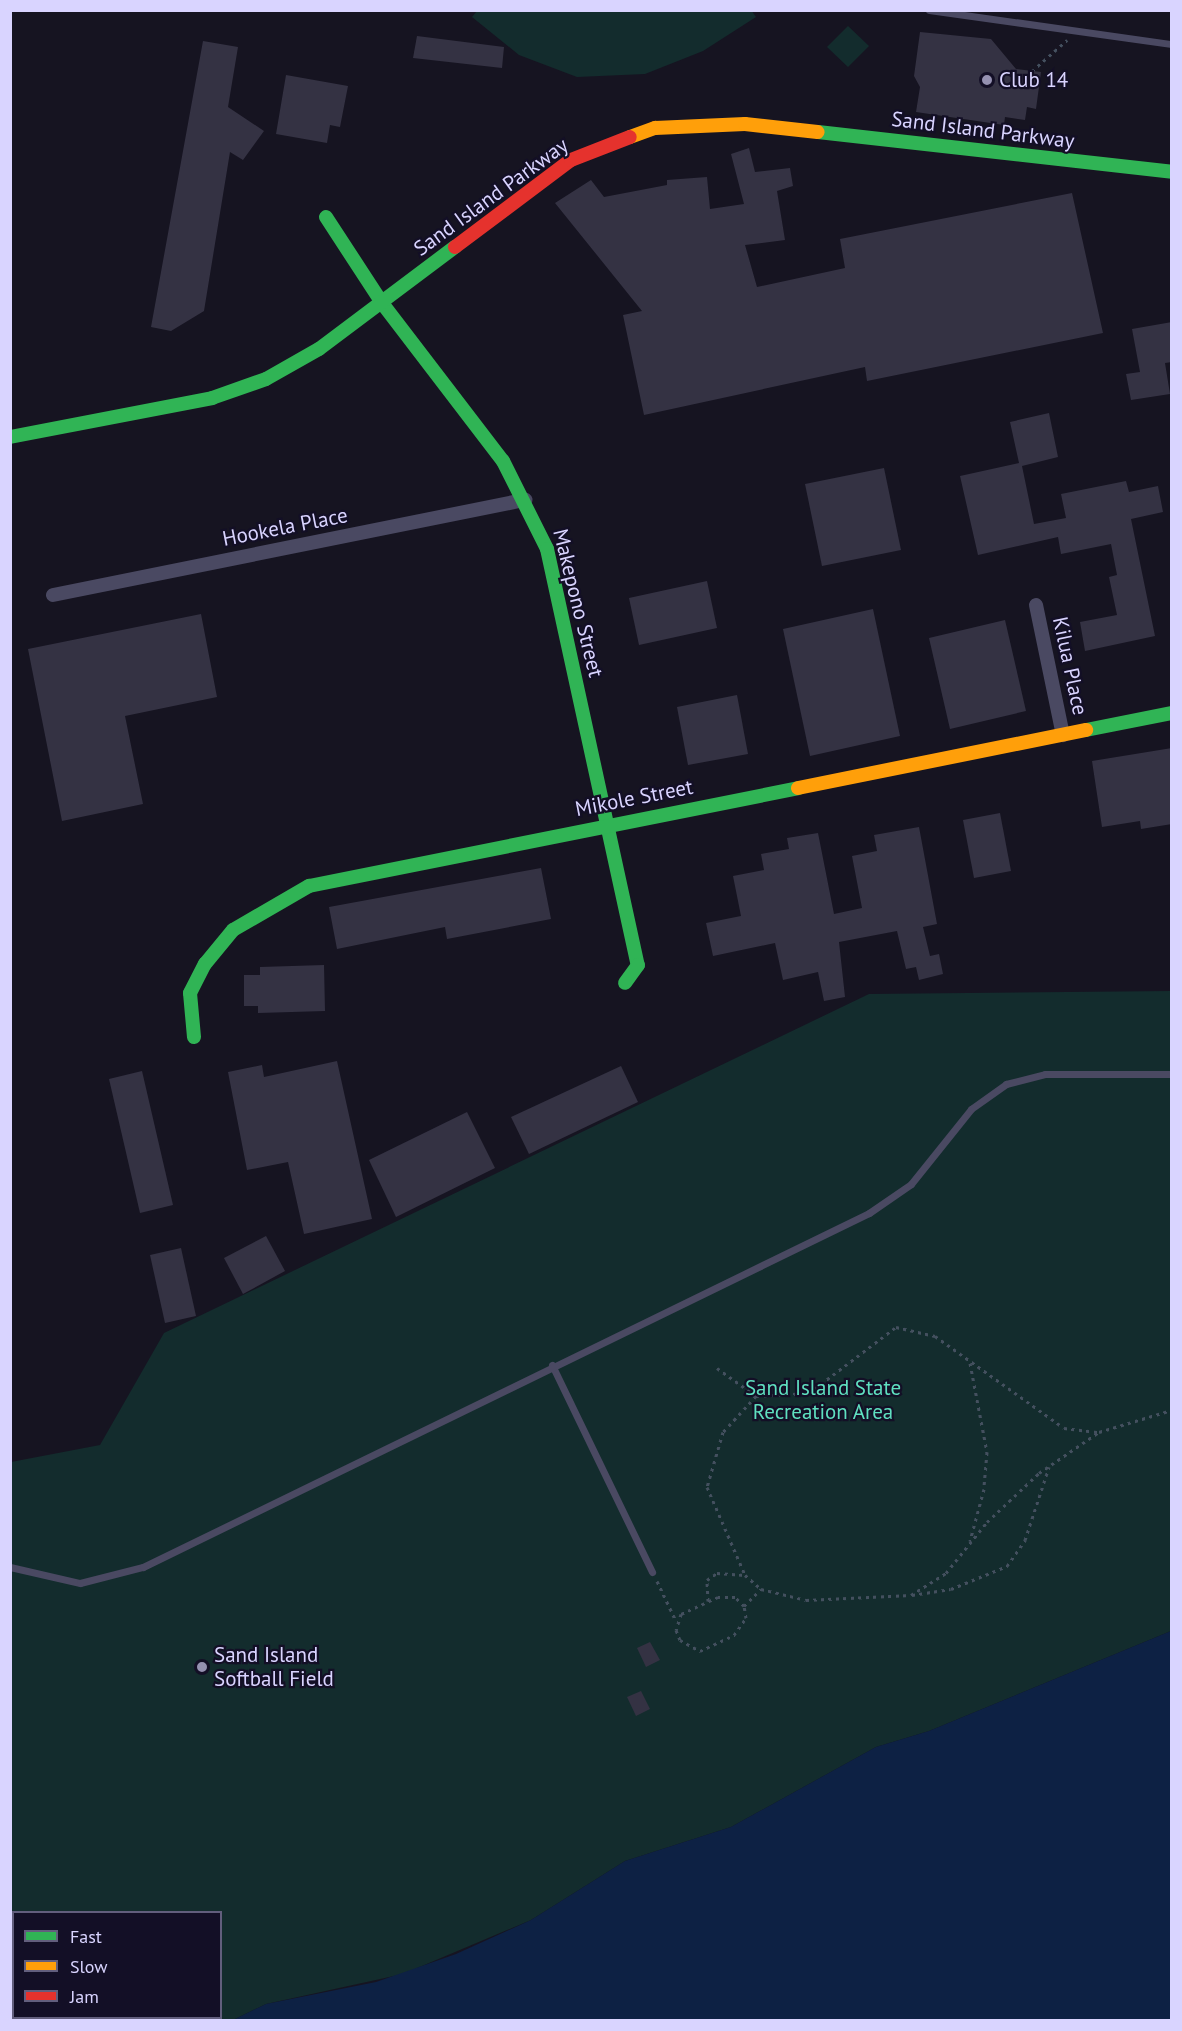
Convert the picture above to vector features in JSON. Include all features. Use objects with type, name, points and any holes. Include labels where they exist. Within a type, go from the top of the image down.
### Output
[{"type":"street","name":"Sand Island Parkway","points":[[10,437],[212,398],[266,379],[319,349],[571,160],[655,128],[745,124],[1172,172]]},
{"type":"street","name":"Makepono Street","points":[[326,218],[382,303],[503,461],[526,500],[547,549],[609,824],[638,965],[625,983]]},
{"type":"street","name":"Hookela Place","points":[[53,595],[526,500]]},
{"type":"street","name":"Kilua Place","points":[[1036,605],[1063,735]]},
{"type":"street","name":"Mikole Street","points":[[194,1037],[190,993],[205,964],[233,930],[264,907],[309,886],[609,824],[1172,713]]},
{"type":"lane","points":[[929,10],[1172,44]]},
{"type":"lane","points":[[10,1567],[64,1582],[128,1574],[884,1204],[925,1170],[971,1109],[1006,1084],[1045,1074],[1172,1074]]},
{"type":"lane","points":[[552,1365],[652,1572]]},
{"type":"path","points":[[1032,71],[1068,40]]},
{"type":"path","points":[[717,1368],[756,1396],[809,1394],[824,1387],[884,1332],[896,1327],[935,1336],[1051,1423],[1099,1432]]},
{"type":"path","points":[[969,1546],[984,1489],[987,1452],[970,1363]]},
{"type":"path","points":[[756,1396],[723,1432],[706,1487],[745,1575],[761,1589],[806,1600],[911,1595],[951,1589],[1007,1566],[1025,1540],[1049,1466]]},
{"type":"path","points":[[911,1595],[946,1573],[969,1546],[1049,1466],[1099,1432],[1172,1410]]},
{"type":"path","points":[[652,1572],[677,1622],[680,1640],[700,1651],[743,1628],[744,1606],[761,1589]]},
{"type":"path","points":[[708,1601],[707,1580],[717,1573],[745,1575]]},
{"type":"path","points":[[677,1622],[681,1614],[708,1601],[735,1597],[744,1606]]},
{"type":"green space","points":[[751,10],[756,17],[703,51],[645,74],[577,77],[519,55],[472,17],[477,11]]},
{"type":"green space","points":[[848,26],[869,46],[848,67],[827,47]]},
{"type":"green space","name":"Sand Island State Recreation Area","points":[[1171,991],[1171,1631],[929,1731],[876,1747],[731,1827],[625,1861],[531,1920],[403,1974],[266,2004],[233,2020],[11,2020],[11,1462],[100,1445],[164,1333],[869,994]]},
{"type":"water","points":[[1171,1631],[1171,2020],[233,2020],[266,2004],[376,1982],[456,1954],[531,1920],[625,1861],[731,1827],[876,1747],[929,1731]]},
{"type":"building","name":"Club 14","points":[[920,32],[991,39],[1016,69],[1041,72],[1036,109],[1027,107],[1025,120],[1005,117],[1004,125],[916,112],[920,87],[914,76]]},
{"type":"building","points":[[417,36],[504,47],[502,68],[413,58]]},
{"type":"building","points":[[203,41],[238,47],[228,107],[264,131],[243,160],[230,152],[204,311],[171,331],[151,327]]},
{"type":"building","points":[[286,75],[348,86],[340,127],[330,125],[327,143],[276,134]]},
{"type":"building","points":[[749,148],[755,172],[790,168],[793,186],[777,191],[785,240],[745,245],[757,287],[845,268],[840,239],[1072,193],[1103,333],[867,381],[865,367],[644,415],[623,315],[642,311],[555,203],[591,180],[604,197],[667,185],[667,180],[707,177],[710,209],[744,204],[731,154]]},
{"type":"building","points":[[1172,322],[1172,362],[1165,363],[1170,394],[1131,400],[1126,374],[1140,372],[1132,329]]},
{"type":"building","points":[[1049,413],[1058,457],[1022,466],[1034,524],[1066,518],[1061,494],[1126,481],[1129,492],[1158,486],[1163,512],[1131,519],[1155,636],[1085,651],[1080,622],[1117,615],[1109,577],[1117,575],[1111,544],[1061,554],[1058,537],[978,555],[960,476],[1019,463],[1010,422]]},
{"type":"building","points":[[884,468],[901,550],[822,566],[805,484]]},
{"type":"building","points":[[707,581],[717,628],[639,645],[629,598]]},
{"type":"building","points":[[873,609],[900,736],[810,756],[783,629]]},
{"type":"building","points":[[201,614],[217,697],[125,716],[143,804],[62,821],[28,649]]},
{"type":"building","points":[[1005,620],[1026,711],[950,729],[929,638]]},
{"type":"building","points":[[737,695],[748,754],[688,765],[677,707]]},
{"type":"building","points":[[1172,748],[1172,824],[1141,829],[1140,821],[1102,827],[1092,761]]},
{"type":"building","points":[[1000,813],[1011,871],[974,878],[963,820]]},
{"type":"building","points":[[919,827],[937,924],[923,927],[930,956],[939,954],[943,974],[919,980],[916,967],[906,969],[897,931],[839,942],[845,997],[824,1001],[818,972],[783,980],[775,943],[713,956],[706,923],[741,916],[733,876],[764,870],[761,854],[789,849],[787,838],[818,833],[834,914],[862,908],[852,856],[877,851],[874,835]]},
{"type":"building","points":[[541,868],[551,919],[447,939],[445,927],[337,949],[329,907]]},
{"type":"building","points":[[324,965],[325,1011],[258,1013],[258,1006],[244,1006],[244,975],[260,975],[260,967]]},
{"type":"building","points":[[337,1061],[372,1219],[304,1234],[288,1162],[247,1170],[228,1072],[262,1065],[264,1077]]},
{"type":"building","points":[[621,1066],[638,1102],[529,1154],[511,1117]]},
{"type":"building","points":[[142,1071],[173,1205],[140,1213],[109,1079]]},
{"type":"building","points":[[467,1112],[495,1168],[396,1217],[369,1160]]},
{"type":"building","points":[[266,1236],[285,1271],[243,1294],[224,1258]]},
{"type":"building","points":[[181,1248],[196,1316],[165,1323],[150,1255]]},
{"type":"building","points":[[650,1642],[660,1660],[646,1667],[637,1648]]},
{"type":"building","points":[[641,1691],[650,1709],[636,1716],[627,1697]]},
{"type":"traffic: fast","points":[[818,132],[1172,172]]},
{"type":"traffic: fast","points":[[326,217],[382,303],[503,461],[547,549],[638,965],[625,983]]},
{"type":"traffic: fast","points":[[10,437],[212,398],[266,379],[319,349],[455,247]]},
{"type":"traffic: fast","points":[[1086,730],[1172,713]]},
{"type":"traffic: fast","points":[[194,1037],[190,993],[205,964],[233,930],[309,886],[798,788]]},
{"type":"traffic: slow","points":[[630,137],[655,128],[745,124],[818,132]]},
{"type":"traffic: slow","points":[[798,788],[1086,730]]},
{"type":"traffic: jam","points":[[455,247],[571,160],[630,137]]},
{"type":"place","name":"Club 14","points":[[987,80]]},
{"type":"place","name":"Sand Island Softball Field","points":[[202,1667]]}]
